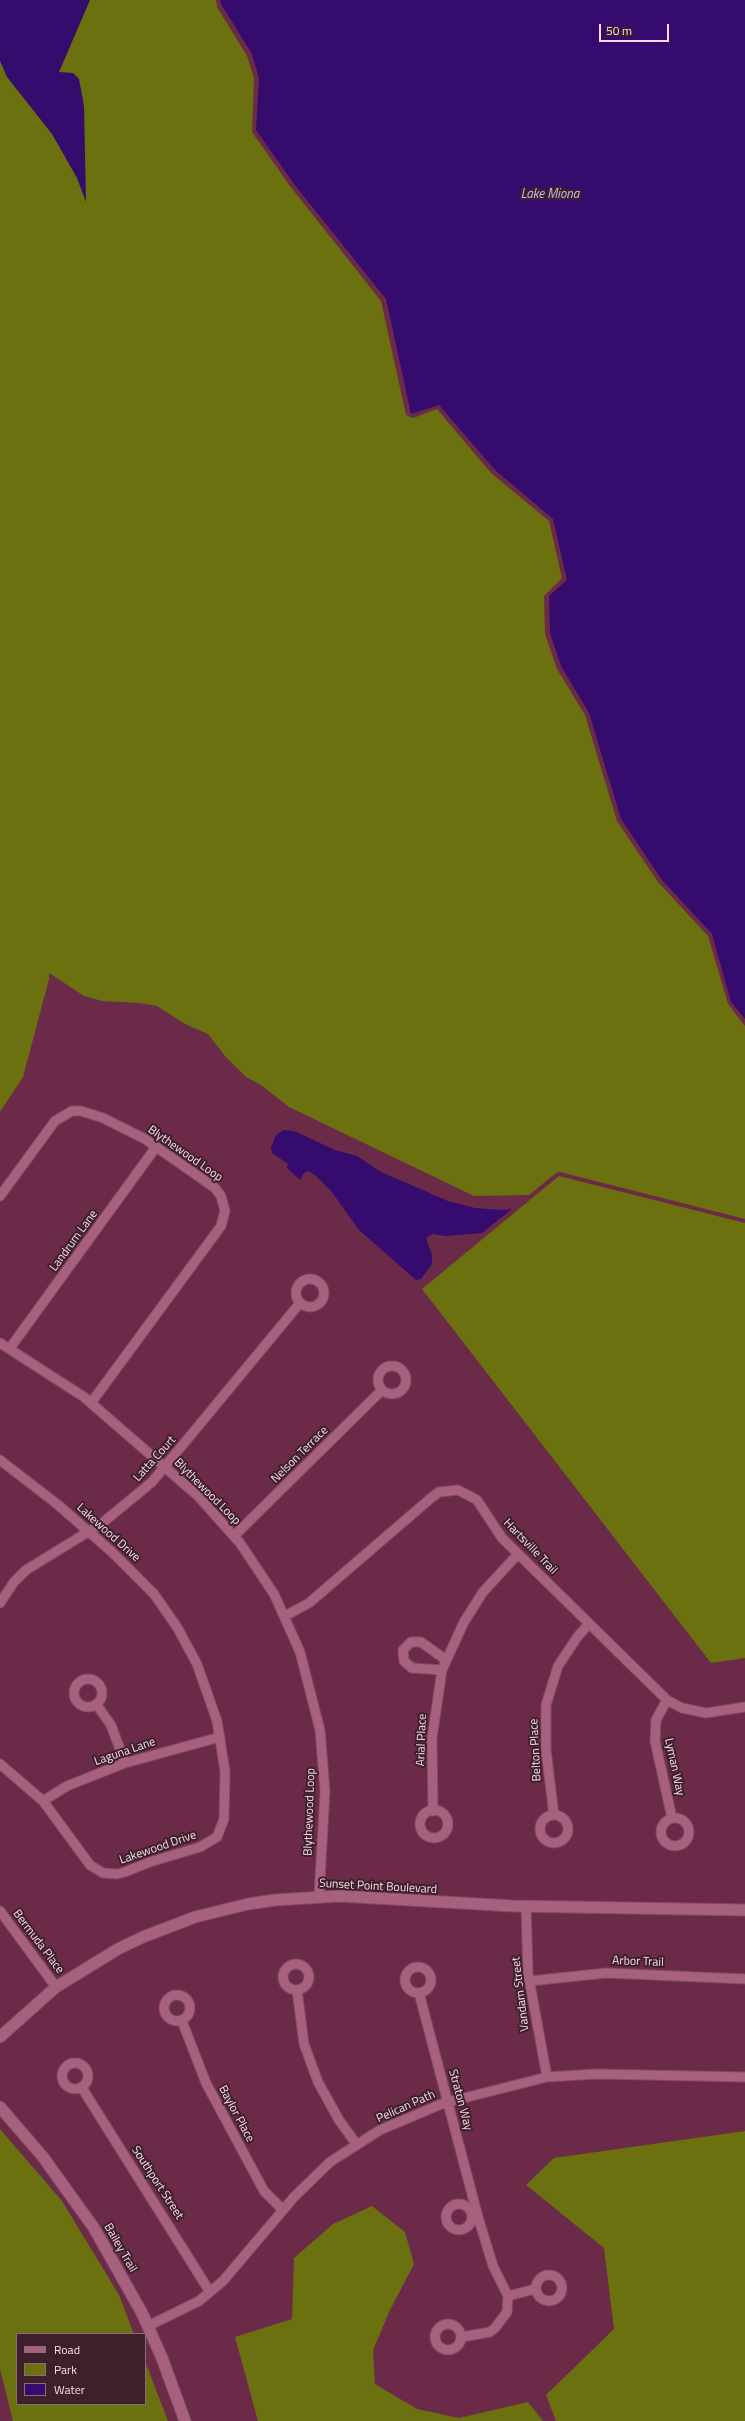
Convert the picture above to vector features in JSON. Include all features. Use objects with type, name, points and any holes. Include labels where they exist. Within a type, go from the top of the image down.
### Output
[{"type":"street","name":"Blythewood Loop","points":[[0,1196],[55,1121],[72,1111],[81,1111],[104,1118],[130,1131],[215,1188],[221,1196],[224,1204],[224,1219],[214,1237],[92,1403]]},
{"type":"street","name":"Landrum Lane","points":[[10,1348],[156,1147]]},
{"type":"street","name":"Latta Court","points":[[0,1603],[14,1582],[26,1570],[89,1530],[139,1494],[166,1467],[300,1303]]},
{"type":"street","name":"Blythewood Loop","points":[[0,1343],[10,1348],[92,1403],[166,1467],[208,1507],[234,1536],[256,1566],[285,1616],[310,1683],[320,1730],[325,1791],[319,1897]]},
{"type":"street","name":"Nelson Terrace","points":[[234,1536],[382,1390]]},
{"type":"street","name":"Lakewood Drive","points":[[0,1460],[89,1530],[138,1577],[170,1615],[189,1645],[204,1679],[220,1737],[225,1771],[224,1819],[217,1837],[200,1847],[150,1862],[125,1872],[102,1873],[90,1865],[42,1801],[0,1764]]},
{"type":"street","name":"Hartsville Trail","points":[[285,1616],[314,1599],[439,1492],[458,1490],[477,1500],[491,1524],[518,1554],[667,1700],[682,1708],[706,1713],[745,1706]]},
{"type":"street","name":"Arial Place","points":[[433,1811],[432,1738],[442,1670],[464,1622],[483,1592],[518,1554]]},
{"type":"street","name":"Belton Place","points":[[554,1815],[546,1750],[546,1705],[558,1666],[578,1636],[589,1624]]},
{"type":"street","points":[[442,1670],[412,1668],[404,1661],[403,1650],[411,1642],[421,1642],[446,1660]]},
{"type":"street","name":"Lyman Way","points":[[667,1700],[656,1720],[655,1741],[672,1818]]},
{"type":"street","points":[[96,1704],[111,1725],[125,1763]]},
{"type":"street","name":"Laguna Lane","points":[[42,1801],[68,1786],[125,1763],[220,1737]]},
{"type":"street","name":"Sunset Point Boulevard","points":[[0,2037],[56,1987],[118,1949],[142,1937],[194,1917],[275,1900],[340,1896],[450,1904],[745,1910]]},
{"type":"street","name":"Vandam Street","points":[[526,1906],[530,1981],[547,2077]]},
{"type":"street","name":"Bermuda Place","points":[[0,1911],[56,1987]]},
{"type":"street","name":"Arbor Trail","points":[[530,1981],[606,1973],[745,1979]]},
{"type":"street","points":[[297,1990],[304,2044],[318,2082],[339,2120],[357,2145]]},
{"type":"street","name":"Straton Way","points":[[419,1993],[448,2102],[474,2213],[493,2266],[508,2296]]},
{"type":"street","name":"Baylor Place","points":[[182,2021],[209,2090],[264,2190],[283,2210]]},
{"type":"street","name":"Pelican Path","points":[[148,2326],[199,2301],[210,2292],[241,2262],[283,2210],[330,2162],[380,2130],[448,2102],[547,2077],[596,2074],[745,2077]]},
{"type":"street","name":"Southport Street","points":[[82,2088],[210,2292]]},
{"type":"street","name":"Bailey Trail","points":[[0,2107],[43,2157],[82,2210],[122,2275],[148,2326],[176,2393],[185,2421]]},
{"type":"street","points":[[462,2337],[490,2332],[495,2328],[507,2312],[508,2296],[535,2289]]},
{"type":"green space","points":[[0,0],[216,0],[217,7],[247,56],[254,78],[252,132],[290,186],[381,301],[406,415],[413,418],[437,409],[491,473],[549,521],[562,578],[544,596],[545,634],[557,669],[585,715],[617,821],[658,882],[708,936],[728,1004],[745,1026],[745,1219],[560,1172],[556,1173],[529,1195],[474,1196],[289,1107],[261,1085],[246,1077],[225,1056],[208,1034],[185,1024],[157,1006],[140,1003],[102,1001],[84,996],[49,973],[49,979],[23,1077],[0,1112]]},
{"type":"green space","points":[[559,1176],[745,1223],[745,1658],[711,1663],[422,1289]]},
{"type":"green space","points":[[0,2129],[62,2201],[119,2295],[134,2333],[16,2333],[16,2405],[146,2405],[146,2364],[168,2421],[13,2421],[0,2369]]},
{"type":"green space","points":[[745,2131],[745,2421],[556,2421],[546,2395],[614,2329],[604,2248],[526,2185],[554,2158]]},
{"type":"green space","points":[[372,2206],[405,2232],[414,2264],[390,2310],[373,2350],[375,2384],[417,2409],[459,2418],[528,2402],[543,2421],[258,2421],[235,2337],[292,2319],[294,2258],[333,2224]]},
{"type":"water","points":[[0,0],[90,0],[59,72],[73,73],[79,79],[84,106],[86,202],[77,178],[52,134],[7,77],[0,61]]},
{"type":"water","name":"Lake Miona","points":[[220,0],[745,0],[745,1019],[731,1002],[712,934],[662,880],[621,819],[589,713],[561,666],[550,633],[549,596],[567,580],[553,519],[495,470],[439,405],[411,414],[386,299],[294,184],[256,130],[259,78],[252,54]]},
{"type":"water","points":[[283,1130],[294,1131],[335,1150],[357,1156],[381,1172],[448,1201],[475,1208],[503,1210],[512,1209],[482,1233],[446,1236],[432,1234],[426,1238],[432,1255],[432,1264],[421,1279],[416,1280],[359,1230],[331,1191],[316,1176],[308,1171],[304,1173],[300,1180],[287,1168],[288,1164],[272,1153],[271,1148],[276,1135]]}]
